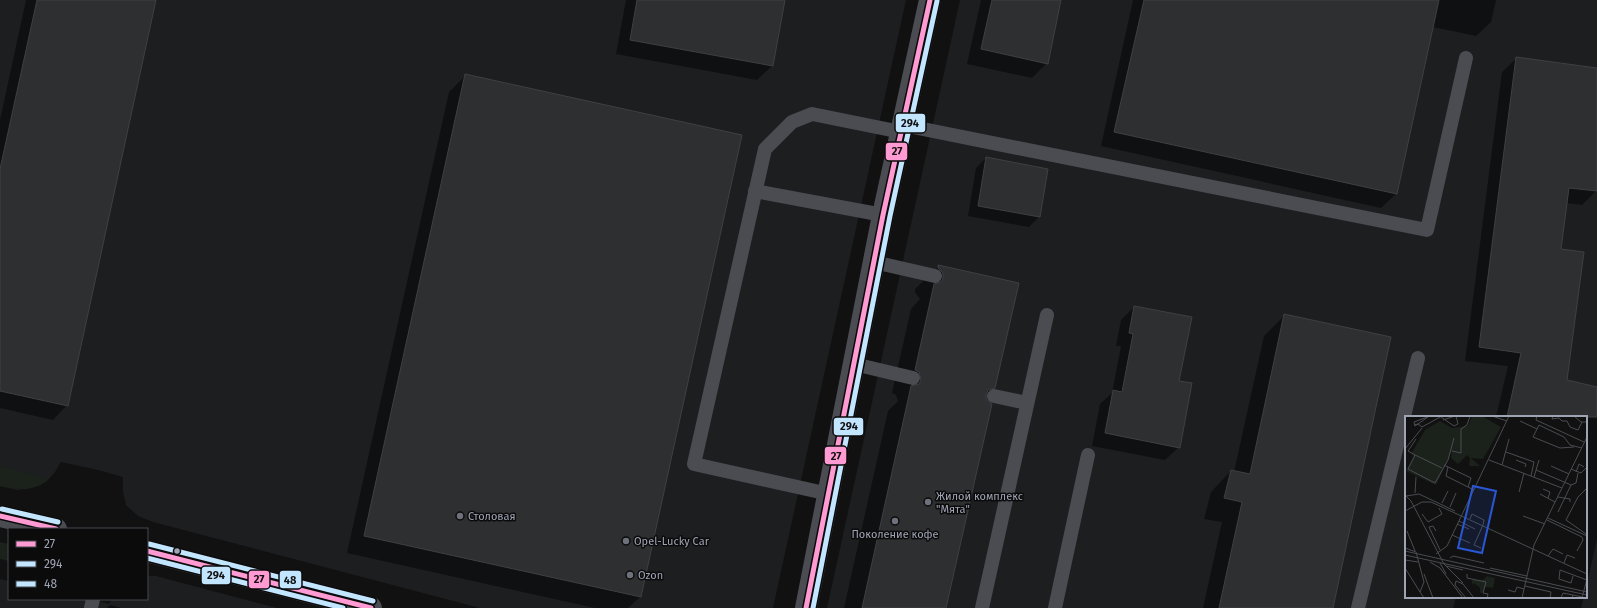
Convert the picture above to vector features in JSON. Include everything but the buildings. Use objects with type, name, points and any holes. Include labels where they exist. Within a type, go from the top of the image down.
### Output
[{"type":"street","points":[[806,608],[883,215],[930,0]]},
{"type":"street","points":[[0,516],[52,528]]},
{"type":"street","points":[[148,551],[371,608]]},
{"type":"lane","points":[[829,494],[694,464],[765,149],[792,122],[812,114],[902,128],[1427,230],[1466,58]]},
{"type":"lane","points":[[755,191],[883,215]]},
{"type":"lane","points":[[874,262],[935,276]]},
{"type":"lane","points":[[982,608],[1047,315]]},
{"type":"lane","points":[[1358,608],[1418,358]]},
{"type":"lane","points":[[854,364],[913,378]]},
{"type":"lane","points":[[994,396],[1027,403]]},
{"type":"lane","points":[[1055,608],[1088,456]]},
{"type":"shaded area","points":[[0,0],[906,0],[773,608],[480,608],[153,522],[138,516],[126,505],[123,492],[123,477],[98,470],[61,462],[46,482],[31,488],[17,490],[0,486]]},
{"type":"shaded area","points":[[960,0],[1597,0],[1597,608],[827,608]]},
{"type":"shaded area","points":[[0,466],[49,479],[38,486],[26,489],[0,486]]},
{"type":"shaded area","points":[[0,542],[8,544],[8,561],[0,559]]},
{"type":"shaded area","points":[[148,576],[156,576],[277,608],[0,608],[0,579],[8,581],[8,600],[93,600],[109,604],[111,600],[148,600]]},
{"type":"transit line","name":"27","points":[[806,608],[883,215],[930,0]]},
{"type":"transit line","name":"294","points":[[813,608],[890,216],[937,1]]},
{"type":"transit line","name":"48","points":[[2,509],[58,522]]},
{"type":"transit line","name":"27","points":[[0,516],[52,528]]},
{"type":"transit line","name":"48","points":[[149,544],[373,601]]},
{"type":"transit line","name":"27","points":[[148,551],[371,608]]},
{"type":"transit line","name":"294","points":[[148,558],[343,608]]},
{"type":"place","name":"Жилой комплекс \"Мята\"","points":[[928,502]]},
{"type":"place","name":"Столовая","points":[[460,516]]},
{"type":"place","name":"Поколение кофе","points":[[895,521]]},
{"type":"place","name":"Opel-Lucky Car","points":[[626,541]]},
{"type":"place","name":"Ozon","points":[[630,575]]}]
